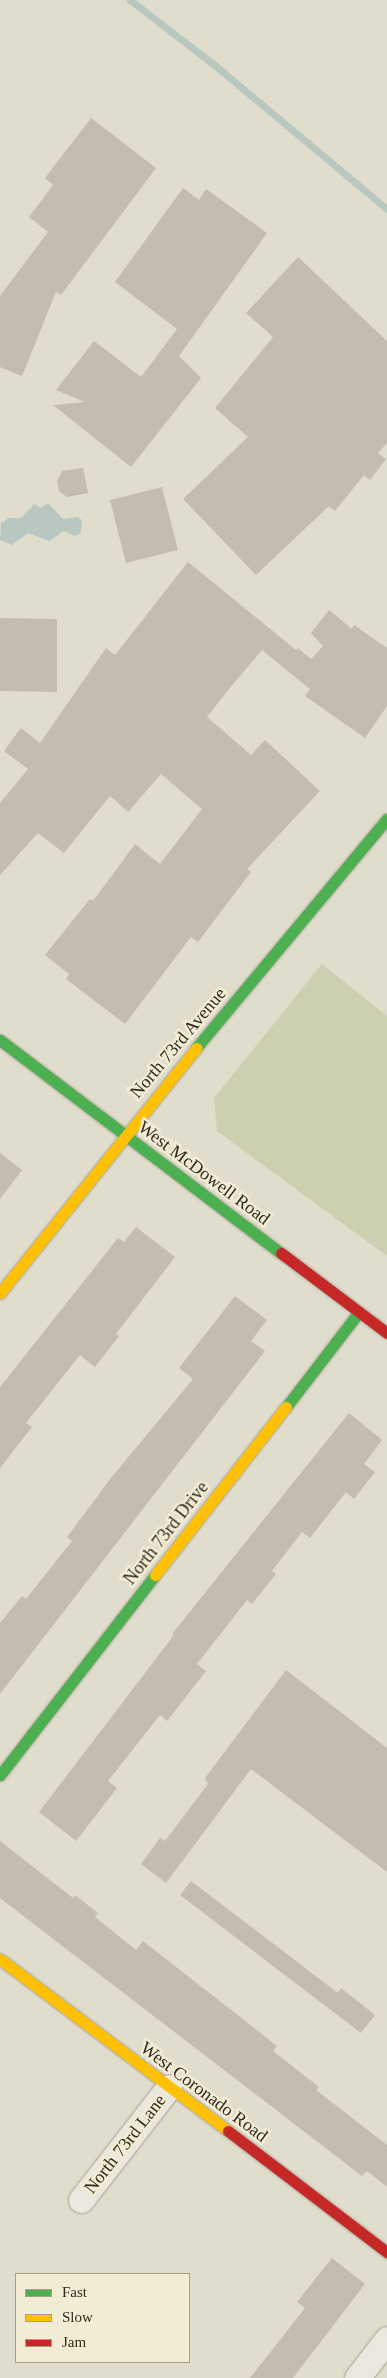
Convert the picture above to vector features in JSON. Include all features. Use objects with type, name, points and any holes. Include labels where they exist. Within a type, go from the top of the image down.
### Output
[{"type":"street","name":"North 73rd Avenue","points":[[0,1293],[124,1136],[387,819]]},
{"type":"street","name":"West McDowell Road","points":[[0,1040],[124,1136],[387,1333]]},
{"type":"street","name":"North 73rd Drive","points":[[0,1775],[359,1312]]},
{"type":"street","name":"West Coronado Road","points":[[0,1958],[387,2252]]},
{"type":"street","name":"North 73rd Lane","points":[[81,2200],[169,2087]]},
{"type":"street","points":[[357,2378],[387,2339]]},
{"type":"green space","points":[[322,964],[387,1016],[387,1256],[217,1131],[214,1098]]},
{"type":"shaded area","points":[[48,503],[63,519],[77,517],[82,520],[81,533],[75,536],[64,531],[49,541],[28,533],[12,545],[0,540],[1,523],[9,518],[21,518],[34,504],[41,508]]},
{"type":"building","points":[[91,118],[156,168],[61,295],[56,292],[22,376],[0,367],[0,296],[48,232],[29,217],[53,185],[45,178]]},
{"type":"building","points":[[183,188],[199,200],[206,189],[267,233],[179,356],[201,378],[131,467],[53,405],[85,402],[56,390],[94,341],[141,377],[177,329],[115,282]]},
{"type":"building","points":[[298,257],[387,341],[387,443],[378,453],[386,459],[370,480],[364,475],[335,511],[329,506],[256,575],[183,499],[248,437],[215,408],[273,337],[246,313]]},
{"type":"building","points":[[83,468],[88,493],[67,497],[59,491],[57,481],[62,471]]},
{"type":"building","points":[[162,487],[178,550],[126,563],[110,500]]},
{"type":"building","points":[[188,562],[296,650],[298,648],[311,659],[323,646],[311,633],[329,610],[352,629],[354,625],[387,648],[387,706],[365,738],[305,696],[310,689],[262,650],[229,689],[207,717],[251,755],[265,740],[320,791],[247,869],[251,872],[198,942],[191,937],[125,1024],[66,979],[69,974],[45,955],[90,899],[93,901],[135,844],[160,864],[202,809],[161,774],[128,812],[110,796],[64,853],[38,833],[0,875],[0,803],[28,769],[4,751],[21,728],[40,743],[106,648],[115,655]]},
{"type":"building","points":[[0,618],[57,619],[57,692],[0,691]]},
{"type":"building","points":[[0,1153],[22,1170],[0,1199]]},
{"type":"building","points":[[136,1227],[175,1257],[116,1334],[119,1336],[95,1367],[80,1355],[26,1423],[32,1427],[0,1468],[0,1387],[118,1238],[124,1242]]},
{"type":"building","points":[[235,1296],[267,1320],[251,1341],[265,1351],[0,1694],[0,1623],[22,1596],[26,1599],[72,1541],[67,1537],[111,1478],[193,1379],[179,1368]]},
{"type":"building","points":[[349,1413],[382,1440],[364,1464],[375,1472],[354,1499],[346,1492],[310,1538],[302,1532],[272,1571],[276,1574],[252,1604],[247,1600],[197,1664],[206,1671],[167,1721],[160,1715],[108,1781],[117,1788],[76,1841],[39,1812],[174,1635],[172,1634]]},
{"type":"building","points":[[286,1670],[387,1748],[387,1872],[251,1769],[166,1883],[141,1864],[160,1838],[165,1841],[208,1784],[205,1778]]},
{"type":"building","points":[[0,1841],[73,1898],[75,1895],[98,1913],[95,1917],[136,1950],[143,1941],[277,2046],[273,2051],[319,2087],[316,2090],[387,2145],[387,2187],[367,2171],[362,2176],[0,1898]]},
{"type":"building","points":[[191,1881],[338,1993],[341,1988],[375,2015],[361,2033],[180,1895]]},
{"type":"building","points":[[332,2258],[365,2284],[293,2378],[250,2378],[305,2308],[297,2302]]},
{"type":"waterway","points":[[130,0],[217,67],[387,209]]},
{"type":"traffic: fast","points":[[196,1048],[387,819]]},
{"type":"traffic: fast","points":[[0,1040],[281,1253]]},
{"type":"traffic: fast","points":[[286,1407],[359,1312]]},
{"type":"traffic: fast","points":[[0,1775],[155,1575]]},
{"type":"traffic: slow","points":[[0,1293],[196,1048]]},
{"type":"traffic: slow","points":[[155,1575],[286,1407]]},
{"type":"traffic: slow","points":[[0,1959],[228,2131]]},
{"type":"traffic: jam","points":[[281,1253],[387,1333]]},
{"type":"traffic: jam","points":[[228,2131],[387,2252]]}]
